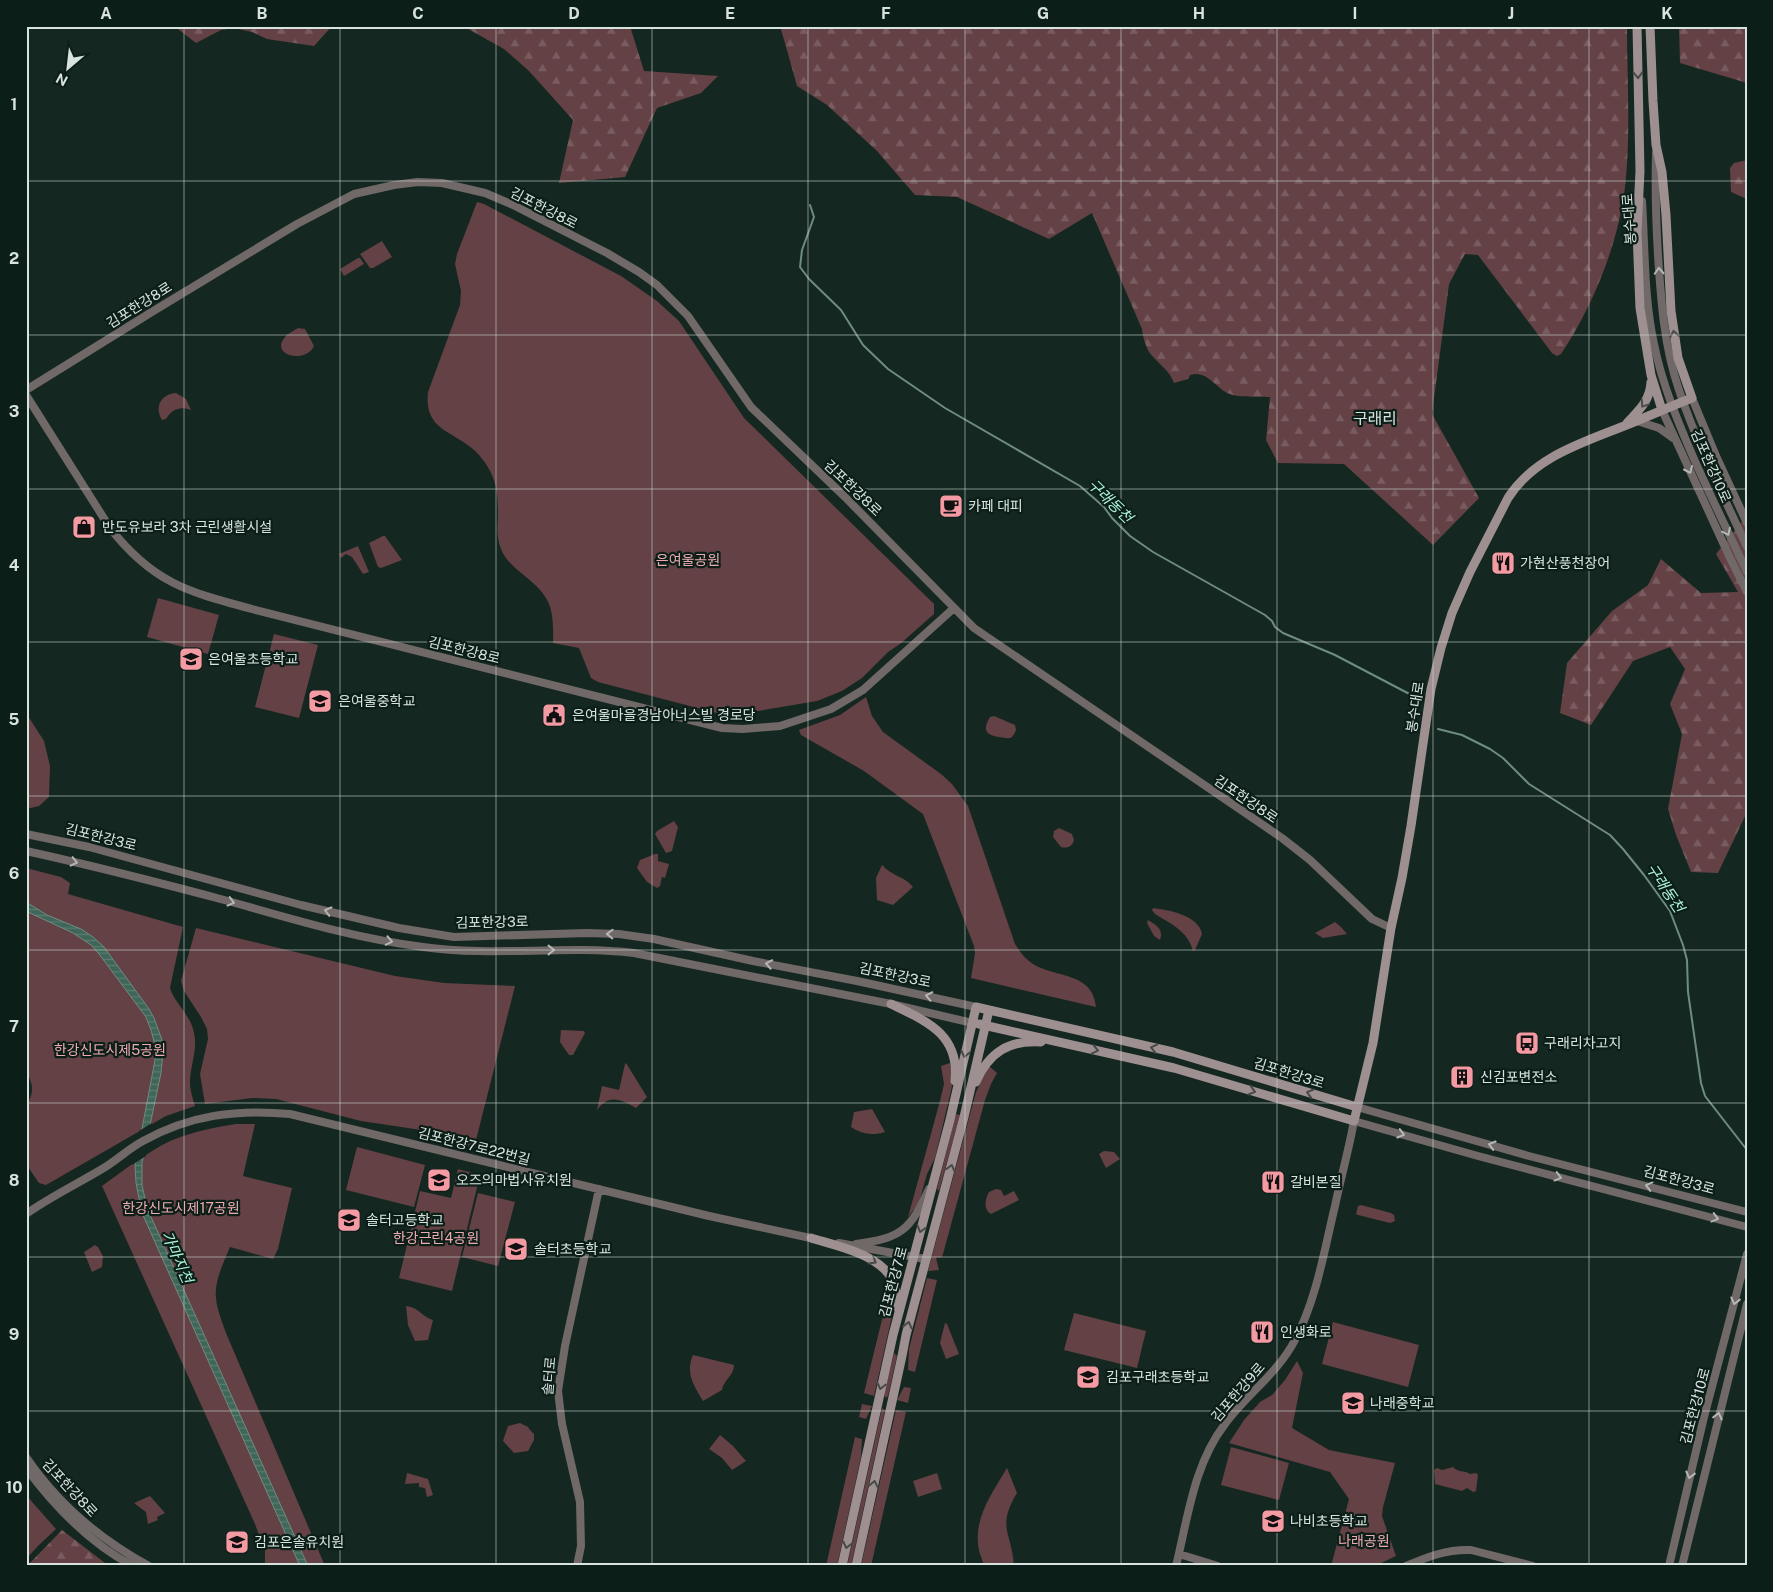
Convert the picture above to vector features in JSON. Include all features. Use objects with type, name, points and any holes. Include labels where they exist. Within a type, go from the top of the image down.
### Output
[{"type":"main road","name":"봉수대로","points":[[1637,26],[1640,171]]},
{"type":"main road","name":"봉수대로","points":[[1650,26],[1656,145]]},
{"type":"main road","points":[[1656,145],[1662,172],[1666,215],[1671,311],[1678,358],[1692,398]]},
{"type":"main road","points":[[1640,171],[1637,232],[1640,308],[1651,375],[1662,410]]},
{"type":"main road","points":[[1623,426],[1644,406],[1648,399],[1651,375]]},
{"type":"main road","name":"봉수대로","points":[[1354,1121],[1373,1043],[1391,928],[1404,869],[1431,689],[1445,633],[1470,572],[1508,498],[1532,470],[1563,451],[1692,398]]},
{"type":"main road","points":[[891,1004],[933,1026],[943,1035],[950,1047],[956,1078],[950,1120]]},
{"type":"main road","name":"김포한강3로","points":[[976,1007],[1173,1052],[1357,1107]]},
{"type":"main road","name":"김포한강7로","points":[[856,1566],[906,1335],[964,1117],[979,1024],[976,1007]]},
{"type":"main road","name":"김포한강7로","points":[[842,1566],[898,1314],[913,1256],[950,1120],[979,1024],[989,1010]]},
{"type":"main road","name":"김포한강3로","points":[[979,1024],[1174,1068],[1354,1121]]},
{"type":"main road","points":[[964,1117],[980,1075],[988,1061],[1000,1050],[1013,1044],[1028,1041],[1071,1044]]},
{"type":"main road","points":[[812,1238],[869,1258],[878,1264],[893,1282],[898,1314]]},
{"type":"street","name":"봉수대로","points":[[1656,145],[1657,232],[1664,326],[1678,388],[1689,418]]},
{"type":"street","name":"봉수대로","points":[[1640,171],[1649,309],[1654,344],[1667,392],[1679,424]]},
{"type":"street","name":"김포한강8로","points":[[26,390],[272,240],[354,194],[394,184],[418,182],[442,183],[485,193],[513,205],[620,260],[657,285],[688,316],[738,390],[758,414],[844,496],[982,634],[1282,838],[1310,860],[1372,919],[1391,928]]},
{"type":"street","name":"김포한강8로","points":[[26,394],[110,528],[121,542],[144,565],[162,578],[183,589],[252,609],[722,728],[743,729],[780,726],[831,709],[863,690],[954,608]]},
{"type":"street","points":[[1692,398],[1747,523]]},
{"type":"street","points":[[1662,410],[1747,592]]},
{"type":"street","name":"김포한강10로","points":[[1689,418],[1747,547]]},
{"type":"street","points":[[1637,421],[1659,428],[1676,441]]},
{"type":"street","name":"김포한강10로","points":[[1679,424],[1747,572]]},
{"type":"street","name":"김포한강3로","points":[[26,834],[90,847],[301,905],[399,928],[454,936],[619,934],[976,1007]]},
{"type":"street","name":"김포한강3로","points":[[26,851],[104,868],[345,932],[423,948],[460,950],[595,950],[634,953],[891,1004],[979,1024]]},
{"type":"street","name":"김포한강3로","points":[[1357,1107],[1530,1156],[1747,1212]]},
{"type":"street","name":"김포한강7로22번길","points":[[26,1214],[104,1168],[141,1142],[164,1131],[198,1119],[247,1111],[290,1114],[709,1216],[925,1259]]},
{"type":"street","name":"김포한강3로","points":[[1354,1121],[1478,1156],[1747,1227]]},
{"type":"street","name":"김포한강9로","points":[[1176,1566],[1201,1466],[1212,1443],[1234,1412],[1278,1365],[1301,1328],[1319,1274],[1354,1121]]},
{"type":"street","points":[[850,1245],[890,1236],[909,1225],[917,1215],[937,1171]]},
{"type":"street","name":"솔터로","points":[[577,1566],[581,1546],[580,1502],[562,1424],[558,1391],[564,1346],[600,1189]]},
{"type":"street","name":"김포한강10로","points":[[1668,1566],[1704,1417],[1747,1254]]},
{"type":"street","name":"김포한강10로","points":[[1682,1566],[1747,1304]]},
{"type":"street","name":"김포한강8로","points":[[26,1457],[72,1513],[111,1544],[149,1566]]},
{"type":"street","name":"김포한강8로","points":[[26,1468],[54,1504],[68,1518],[93,1540],[133,1566]]},
{"type":"street","points":[[1406,1566],[1428,1556],[1471,1550],[1533,1566]]},
{"type":"street","points":[[1179,1554],[1218,1566]]},
{"type":"green space","points":[[174,26],[332,26],[314,46],[267,39],[252,32],[234,28],[221,30],[196,43]]},
{"type":"green space","points":[[463,26],[630,26],[644,71],[718,76],[701,93],[657,108],[625,177],[559,183],[573,120],[529,71],[504,49]]},
{"type":"green space","points":[[778,26],[1627,26],[1628,147],[1625,187],[1617,231],[1602,274],[1584,316],[1561,354],[1557,356],[1552,353],[1478,255],[1465,254],[1449,284],[1432,414],[1479,498],[1433,545],[1344,464],[1278,463],[1266,440],[1270,397],[1234,395],[1225,392],[1206,377],[1196,374],[1190,375],[1188,379],[1174,383],[1163,366],[1152,356],[1144,341],[1142,329],[1092,213],[1049,239],[957,197],[915,195],[877,151],[827,105],[797,86],[781,29]]},
{"type":"green space","points":[[1679,26],[1747,26],[1747,83],[1680,63]]},
{"type":"green space","points":[[1747,160],[1747,199],[1731,192],[1730,168],[1734,163]]},
{"type":"green space","name":"은여울공원","points":[[477,202],[621,276],[657,301],[679,321],[744,418],[934,604],[934,614],[888,652],[862,678],[842,691],[817,701],[728,716],[598,682],[591,678],[579,648],[553,643],[551,610],[548,602],[538,588],[503,553],[498,534],[497,492],[490,470],[471,447],[436,424],[431,416],[428,405],[428,392],[460,305],[461,291],[455,264]]},
{"type":"green space","points":[[382,241],[392,257],[370,268],[360,254]]},
{"type":"green space","points":[[358,258],[364,264],[344,276],[340,269]]},
{"type":"green space","points":[[298,328],[305,329],[314,346],[310,352],[304,355],[297,356],[285,353],[281,344],[286,336]]},
{"type":"green space","points":[[176,393],[186,399],[191,410],[177,409],[166,419],[162,420],[159,410],[160,402],[166,396]]},
{"type":"green space","points":[[1747,515],[1747,812],[1718,873],[1691,872],[1668,809],[1682,734],[1670,704],[1685,669],[1670,647],[1633,661],[1591,725],[1560,713],[1567,663],[1612,611],[1648,585],[1661,559],[1701,593],[1738,592],[1716,554]]},
{"type":"green space","points":[[385,536],[402,560],[381,568],[378,567],[369,543]]},
{"type":"green space","points":[[358,546],[369,572],[363,574],[352,557],[346,554],[341,558],[339,554]]},
{"type":"green space","points":[[158,598],[219,615],[208,654],[147,637]]},
{"type":"green space","points":[[274,634],[318,645],[299,718],[255,707]]},
{"type":"green space","points":[[866,697],[872,716],[883,732],[941,774],[952,784],[968,806],[1015,944],[1021,953],[1033,964],[1072,978],[1088,987],[1096,1007],[971,978],[975,953],[974,946],[923,814],[864,771],[801,735],[799,730],[840,715]]},
{"type":"green space","points":[[26,713],[44,741],[50,766],[49,797],[39,806],[26,809]]},
{"type":"green space","points":[[994,716],[1015,725],[1016,730],[1012,737],[1006,738],[988,733],[986,725],[990,717]]},
{"type":"green space","points":[[674,821],[678,827],[672,851],[666,853],[655,834]]},
{"type":"green space","points":[[1059,828],[1072,834],[1074,840],[1072,844],[1065,848],[1061,847],[1053,837],[1054,831]]},
{"type":"green space","points":[[658,854],[658,861],[669,864],[665,878],[662,877],[660,886],[657,888],[647,882],[637,868],[640,860]]},
{"type":"green space","points":[[882,865],[913,887],[893,905],[877,900],[876,878]]},
{"type":"green space","name":"한강신도시제5공원","points":[[26,868],[61,877],[70,883],[68,894],[183,927],[170,988],[190,1021],[195,1039],[190,1083],[195,1106],[166,1116],[46,1185],[39,1183],[26,1164],[26,1106],[32,1089],[26,1072]]},
{"type":"green space","points":[[1153,908],[1182,915],[1195,922],[1202,934],[1195,950],[1193,951],[1191,944],[1183,933],[1155,914],[1152,910]]},
{"type":"green space","points":[[1148,920],[1160,930],[1160,940],[1154,936],[1147,923]]},
{"type":"green space","points":[[1335,922],[1347,934],[1323,938],[1315,933]]},
{"type":"green space","points":[[196,928],[395,976],[444,983],[515,986],[474,1148],[428,1131],[361,1121],[276,1099],[252,1098],[205,1104],[200,1074],[208,1039],[207,1029],[184,991],[181,981]]},
{"type":"green space","points":[[561,1030],[584,1031],[585,1033],[573,1055],[569,1055],[560,1042]]},
{"type":"green space","points":[[626,1063],[647,1097],[636,1108],[620,1101],[611,1100],[606,1101],[597,1110],[602,1086],[619,1090]]},
{"type":"green space","points":[[950,1063],[953,1080],[935,1158],[927,1174],[919,1203],[908,1217],[944,1084],[941,1066]]},
{"type":"green space","points":[[989,1066],[997,1073],[985,1100],[943,1254],[942,1257],[936,1258],[939,1270],[928,1271],[976,1092]]},
{"type":"green space","points":[[872,1109],[885,1132],[867,1134],[851,1127],[854,1112]]},
{"type":"green space","points":[[956,1114],[960,1115],[939,1191],[937,1189]]},
{"type":"green space","name":"한강신도시제17공원","points":[[236,1124],[255,1124],[243,1176],[292,1188],[278,1249],[273,1259],[230,1247],[216,1285],[217,1307],[226,1333],[325,1566],[265,1566],[265,1551],[255,1524],[102,1186],[146,1154],[162,1145],[180,1137]]},
{"type":"green space","points":[[357,1147],[425,1165],[414,1207],[346,1190]]},
{"type":"green space","points":[[1104,1151],[1114,1152],[1120,1159],[1106,1168],[1099,1154]]},
{"type":"green space","name":"한강근린4공원","points":[[458,1169],[480,1175],[452,1291],[399,1278],[420,1191],[451,1198]]},
{"type":"green space","points":[[996,1189],[1001,1190],[1004,1196],[1014,1191],[1019,1200],[991,1214],[986,1207],[986,1201],[989,1192]]},
{"type":"green space","points":[[478,1193],[515,1202],[498,1266],[462,1257]]},
{"type":"green space","points":[[1361,1205],[1391,1213],[1394,1215],[1395,1221],[1390,1223],[1358,1215],[1356,1214],[1358,1206]]},
{"type":"green space","points":[[95,1245],[103,1256],[102,1267],[92,1272],[84,1252]]},
{"type":"green space","points":[[927,1278],[937,1280],[915,1372],[908,1370],[909,1349]]},
{"type":"green space","points":[[889,1291],[894,1307],[874,1396],[864,1393]]},
{"type":"green space","points":[[406,1306],[433,1320],[428,1340],[415,1341],[408,1325]]},
{"type":"green space","points":[[1074,1313],[1146,1331],[1137,1368],[1064,1350]]},
{"type":"green space","points":[[1333,1322],[1419,1345],[1408,1387],[1322,1364]]},
{"type":"green space","points":[[945,1323],[959,1354],[946,1359],[940,1343]]},
{"type":"green space","points":[[894,1353],[897,1356],[886,1398],[884,1395]]},
{"type":"green space","points":[[693,1355],[734,1365],[734,1369],[722,1390],[703,1401],[690,1374]]},
{"type":"green space","name":"나래공원","points":[[1297,1361],[1303,1373],[1292,1428],[1329,1450],[1395,1463],[1382,1516],[1396,1556],[1375,1566],[1331,1566],[1349,1499],[1330,1472],[1229,1443],[1244,1420],[1260,1402],[1272,1395],[1285,1380]]},
{"type":"green space","points":[[904,1387],[911,1388],[908,1403],[897,1400]]},
{"type":"green space","points":[[862,1404],[872,1406],[866,1419],[859,1417]]},
{"type":"green space","points":[[882,1408],[885,1410],[851,1566],[847,1566]]},
{"type":"green space","points":[[896,1410],[906,1412],[871,1566],[861,1566]]},
{"type":"green space","points":[[520,1423],[528,1427],[534,1434],[534,1440],[528,1451],[514,1453],[503,1441],[508,1426]]},
{"type":"green space","points":[[720,1435],[746,1461],[732,1470],[722,1458],[709,1449]]},
{"type":"green space","points":[[855,1437],[862,1439],[861,1457],[837,1566],[826,1566]]},
{"type":"green space","points":[[1231,1447],[1289,1463],[1279,1500],[1221,1485]]},
{"type":"green space","points":[[1453,1467],[1459,1471],[1470,1474],[1476,1473],[1478,1475],[1476,1491],[1473,1492],[1467,1488],[1462,1491],[1435,1484],[1434,1470],[1437,1468],[1442,1470]]},
{"type":"green space","points":[[1007,1468],[1017,1493],[1007,1514],[1006,1523],[1014,1566],[984,1566],[978,1546],[979,1523],[991,1494]]},
{"type":"green space","points":[[407,1473],[428,1479],[433,1495],[427,1497],[425,1488],[419,1487],[419,1483],[405,1484]]},
{"type":"green space","points":[[937,1473],[942,1489],[918,1497],[913,1481]]},
{"type":"green space","points":[[26,1495],[56,1529],[26,1559]]},
{"type":"green space","points":[[150,1496],[165,1513],[157,1517],[158,1520],[148,1524],[146,1512],[134,1503]]},
{"type":"green space","points":[[62,1530],[109,1566],[27,1566]]},
{"type":"shaded area","points":[[26,902],[47,915],[81,929],[93,937],[104,947],[154,1018],[162,1040],[163,1052],[161,1073],[142,1163],[142,1185],[147,1208],[308,1566],[300,1566],[142,1213],[136,1183],[135,1166],[155,1060],[155,1045],[146,1017],[91,945],[73,933],[26,911]]},
{"type":"pier","points":[[152,1123],[146,1156],[132,1165],[139,1131]]},
{"type":"waterway","name":"구래동천","points":[[810,205],[814,217],[802,250],[800,267],[809,279],[841,310],[863,345],[888,369],[945,408],[1080,486],[1104,507],[1130,536],[1153,552],[1265,615],[1283,633],[1335,655],[1419,699],[1413,722]]},
{"type":"waterway","name":"구래동천","points":[[1438,729],[1462,735],[1503,758],[1529,784],[1610,835],[1644,875],[1670,911],[1683,945],[1687,960],[1688,992],[1701,1083],[1705,1096],[1747,1150]]},
{"type":"place","name":"카페 대피","points":[[951,506]]},
{"type":"place","name":"반도유보라 3차 근린생활시설","points":[[84,527]]},
{"type":"place","name":"가현산풍천장어","points":[[1503,563]]},
{"type":"place","name":"은여울초등학교","points":[[191,659]]},
{"type":"place","name":"은여울중학교","points":[[320,701]]},
{"type":"place","name":"은여울마을경남아너스빌 경로당","points":[[554,715]]},
{"type":"place","name":"구래리차고지","points":[[1527,1043]]},
{"type":"place","name":"신김포변전소","points":[[1462,1077]]},
{"type":"place","name":"오즈의마법사유치원","points":[[439,1180]]},
{"type":"place","name":"갈비본질","points":[[1273,1182]]},
{"type":"place","name":"솔터고등학교","points":[[349,1220]]},
{"type":"place","name":"솔터초등학교","points":[[516,1249]]},
{"type":"place","name":"인생화로","points":[[1262,1332]]},
{"type":"place","name":"김포구래초등학교","points":[[1088,1377]]},
{"type":"place","name":"나래중학교","points":[[1353,1403]]},
{"type":"place","name":"나비초등학교","points":[[1273,1521]]},
{"type":"place","name":"김포은솔유치원","points":[[237,1542]]},
{"type":"district","name":"구래리","points":[[1375,418]]},
{"type":"water label","name":"가마지천","points":[[177,1257]]}]
